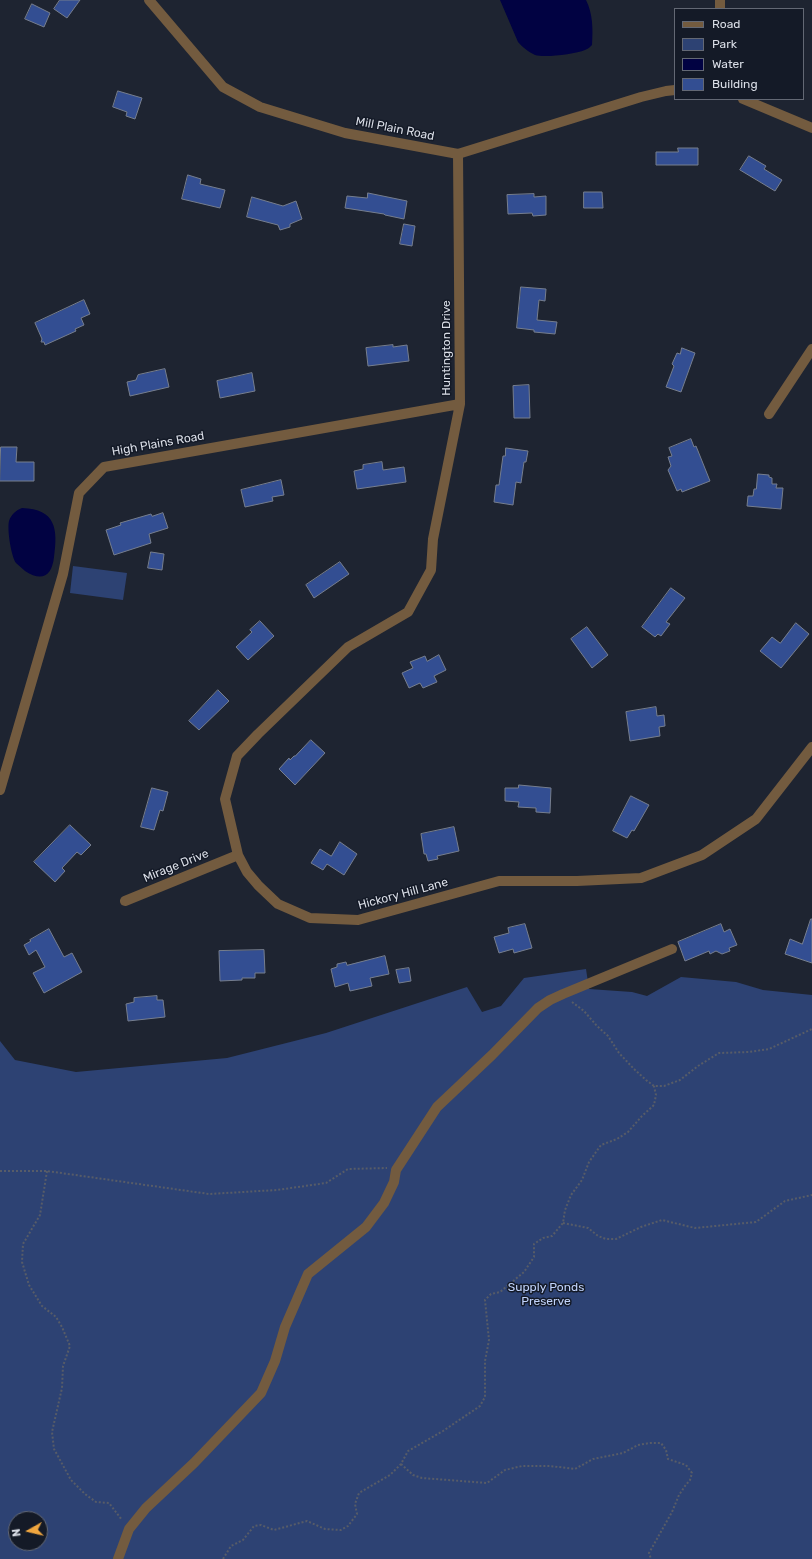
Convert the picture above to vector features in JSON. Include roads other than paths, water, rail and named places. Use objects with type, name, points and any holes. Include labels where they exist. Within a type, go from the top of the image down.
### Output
[{"type":"street","name":"Mill Plain Road","points":[[149,0],[223,87],[260,107],[345,133],[458,154],[666,90],[674,90]]},
{"type":"street","points":[[745,100],[812,128]]},
{"type":"street","name":"Huntington Drive","points":[[433,539],[460,404],[458,154]]},
{"type":"street","points":[[768,414],[812,349]]},
{"type":"street","name":"High Plains Road","points":[[0,790],[63,574],[79,493],[104,467],[460,404]]},
{"type":"street","name":"Hickory Hill Lane","points":[[433,539],[431,570],[408,612],[348,647],[258,734],[238,756],[225,799],[238,855],[247,872],[254,881],[278,904],[310,918],[358,920],[499,881],[577,881],[641,878],[702,855],[756,819],[812,746]]},
{"type":"street","name":"Mirage Drive","points":[[125,901],[238,855]]},
{"type":"street","points":[[118,1559],[129,1529],[146,1508],[199,1458],[261,1393],[275,1361],[288,1320],[308,1274],[366,1227],[384,1203],[394,1182],[396,1170],[437,1107],[492,1055],[534,1012],[550,1000],[672,949]]},
{"type":"water","points":[[500,0],[586,0],[592,22],[592,45],[588,49],[567,54],[553,56],[535,55],[518,42]]},
{"type":"water","points":[[22,508],[42,512],[52,522],[55,529],[53,564],[51,569],[45,575],[36,576],[31,574],[25,571],[14,560],[10,542],[9,521],[14,513]]},
{"type":"park label","name":"Supply Ponds Preserve","points":[[546,1295]]}]
